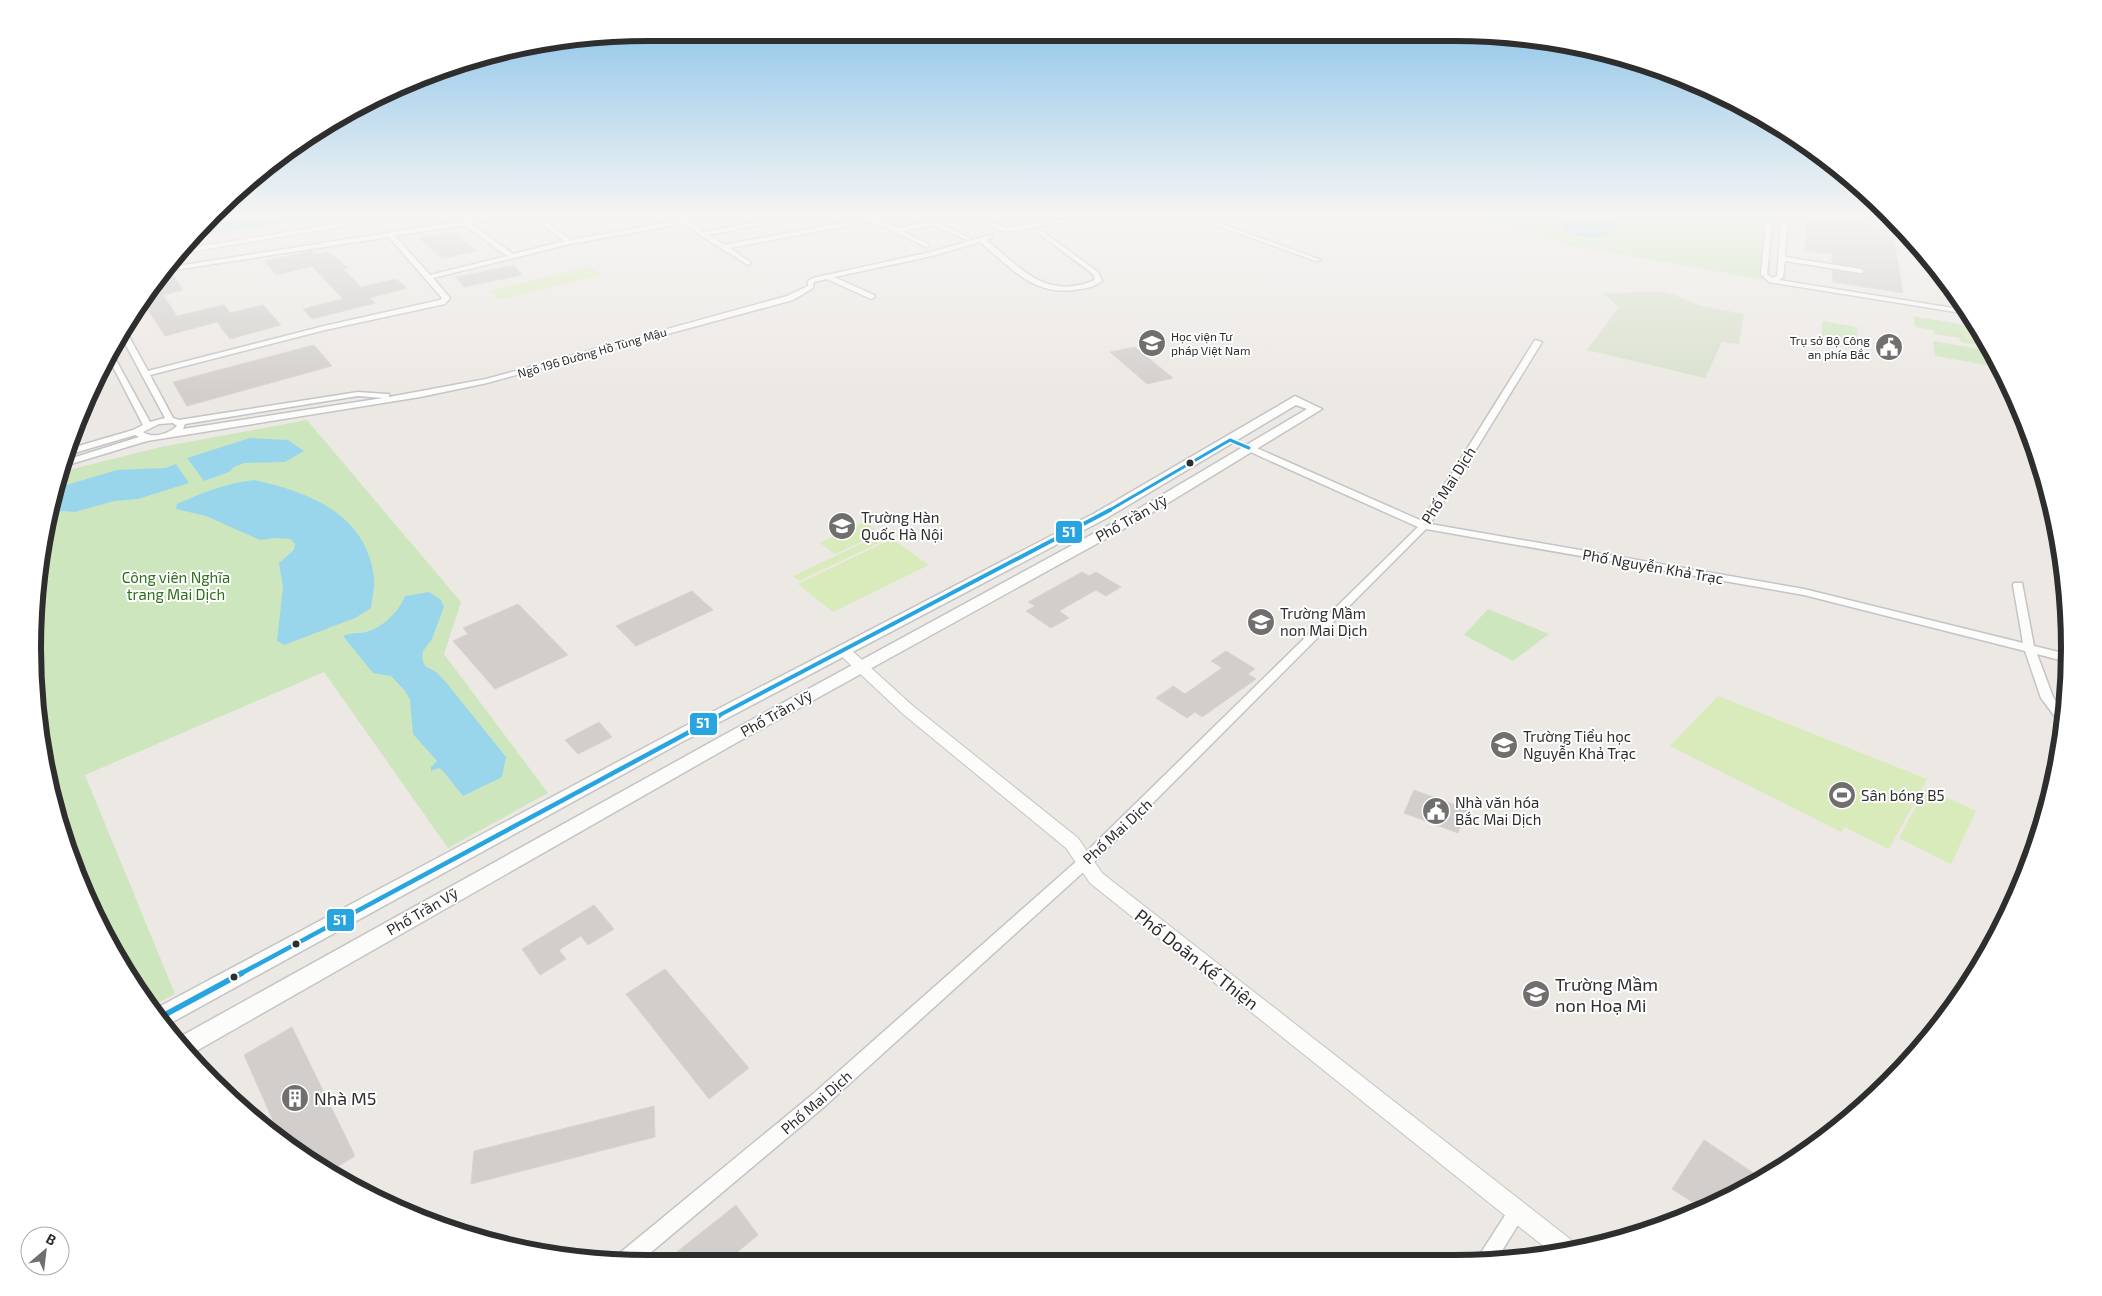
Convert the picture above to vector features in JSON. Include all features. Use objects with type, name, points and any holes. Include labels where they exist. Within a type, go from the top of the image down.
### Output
[{"type":"main road","name":"Phố Trần Vỹ","points":[[165,1015],[668,742],[844,652],[1100,516],[1295,400],[1316,409],[1132,519],[859,667],[189,1044]]},
{"type":"main road","points":[[1230,440],[1249,448]]},
{"type":"street","points":[[145,374],[316,330],[442,302],[446,298],[430,277],[436,275]]},
{"type":"street","points":[[1026,275],[1037,284],[1045,286],[1078,287],[1099,281],[1097,275]]},
{"type":"street","points":[[1765,275],[1771,281],[1958,311]]},
{"type":"street","points":[[1771,281],[1780,275]]},
{"type":"street","points":[[829,276],[871,297]]},
{"type":"street","name":"Ngõ 196 Đường Hồ Tùng Mậu","points":[[146,438],[392,399],[487,381],[796,296],[811,287],[811,282],[829,276]]},
{"type":"street","points":[[126,339],[145,374],[175,421],[182,425],[173,433]]},
{"type":"street","name":"Phố Mai Dịch","points":[[633,1254],[819,1100],[1084,863],[1232,719],[1424,526],[1538,342]]},
{"type":"street","points":[[114,361],[148,426]]},
{"type":"street","name":"Ngõ 196 Đường Hồ Tùng Mậu","points":[[136,432],[148,426],[175,421],[358,394],[381,395],[392,399]]},
{"type":"street","points":[[74,450],[136,432],[146,438]]},
{"type":"street","points":[[71,461],[146,438]]},
{"type":"street","name":"Phố Nguyễn Khả Trạc","points":[[1249,448],[1424,526],[1804,592],[2061,656]]},
{"type":"street","points":[[2018,585],[2029,647],[2047,698],[2057,711]]},
{"type":"street","name":"Phố Doãn Kế Thiện","points":[[844,652],[967,759],[1072,843],[1096,878],[1560,1245]]},
{"type":"street","points":[[1490,1253],[1517,1212]]},
{"type":"green space","points":[[552,275],[599,275],[500,300],[490,291]]},
{"type":"green space","points":[[1740,275],[1771,275],[1771,281]]},
{"type":"green space","points":[[1667,292],[1701,306],[1744,314],[1739,344],[1722,342],[1705,378],[1587,350],[1619,307],[1602,293]]},
{"type":"green space","points":[[1913,316],[1967,325],[1979,345],[1961,342],[1960,338],[1934,334],[1933,330],[1915,327]]},
{"type":"green space","points":[[1822,321],[1857,327],[1858,342],[1822,336]]},
{"type":"green space","points":[[1963,327],[1968,328],[1977,342],[1966,340]]},
{"type":"green space","points":[[1933,341],[1981,349],[1990,365],[1935,356]]},
{"type":"green space","name":"Công viên Nghĩa trang Mai Dịch","points":[[307,420],[461,602],[444,654],[548,793],[448,848],[324,672],[85,775],[175,994],[157,1003],[123,951],[104,916],[87,880],[73,843],[62,805],[46,727],[41,648],[46,569],[53,530],[68,470],[161,447]]},
{"type":"green space","points":[[864,522],[880,533],[835,554],[820,543]]},
{"type":"green space","points":[[884,533],[891,537],[799,581],[793,576]]},
{"type":"green space","points":[[892,539],[929,565],[833,612],[798,584]]},
{"type":"green space","points":[[1488,609],[1549,634],[1513,661],[1464,635]]},
{"type":"green space","points":[[1718,696],[1927,779],[1889,849],[1844,827],[1841,832],[1670,746]]},
{"type":"green space","points":[[1926,788],[1976,811],[1951,864],[1899,838]]},
{"type":"water","points":[[250,438],[288,440],[304,451],[285,462],[244,463],[234,467],[229,472],[204,481],[187,458]]},
{"type":"water","points":[[176,464],[189,483],[138,499],[114,501],[75,512],[57,513],[64,486],[117,470],[165,468]]},
{"type":"water","points":[[254,480],[295,491],[314,499],[347,522],[360,537],[369,556],[374,578],[371,608],[355,618],[284,645],[277,641],[283,587],[279,563],[294,550],[295,544],[290,539],[274,538],[260,540],[206,516],[176,509],[177,504],[205,492],[234,483]]},
{"type":"water","points":[[429,592],[441,600],[444,607],[432,639],[423,651],[422,658],[425,666],[436,672],[445,681],[506,757],[502,777],[463,796],[443,771],[439,768],[431,771],[431,767],[437,761],[413,734],[410,700],[405,691],[391,676],[373,673],[343,636],[366,632],[378,627],[394,614],[405,596]]},
{"type":"building","points":[[170,275],[174,275],[183,290],[163,295],[177,316],[224,305],[230,313],[263,305],[281,325],[230,339],[217,322],[165,336],[148,310],[144,311]]},
{"type":"building","points":[[321,275],[349,275],[361,287],[396,279],[407,288],[370,298],[375,303],[312,319],[303,309],[343,299]]},
{"type":"building","points":[[463,275],[520,275],[464,287],[456,277]]},
{"type":"building","points":[[1832,275],[1900,275],[1903,293],[1833,282]]},
{"type":"building","points":[[314,345],[332,366],[187,406],[173,382]]},
{"type":"building","points":[[1135,347],[1173,378],[1147,384],[1110,352]]},
{"type":"building","points":[[1082,572],[1089,576],[1096,572],[1121,587],[1106,596],[1096,590],[1059,611],[1069,618],[1051,628],[1026,611],[1035,606],[1028,602]]},
{"type":"building","points":[[692,591],[713,610],[636,646],[616,626]]},
{"type":"building","points":[[518,604],[568,655],[495,689],[453,641],[468,634],[463,628]]},
{"type":"building","points":[[1226,651],[1255,669],[1248,674],[1256,679],[1202,717],[1195,712],[1187,718],[1156,698],[1173,686],[1185,694],[1222,668],[1211,661]]},
{"type":"building","points":[[599,722],[612,737],[578,754],[565,740]]},
{"type":"building","name":"Nhà văn hóa Bắc Mai Dịch","points":[[1414,790],[1467,809],[1458,833],[1404,813]]},
{"type":"building","points":[[594,905],[614,929],[588,945],[581,936],[559,950],[566,959],[540,975],[522,949]]},
{"type":"building","points":[[665,969],[749,1068],[709,1099],[626,994]]},
{"type":"building","name":"Nhà M5","points":[[292,1027],[355,1156],[336,1168],[275,1126],[244,1055]]},
{"type":"building","points":[[654,1106],[655,1137],[471,1184],[474,1151]]},
{"type":"building","points":[[1704,1140],[1755,1174],[1696,1204],[1672,1189]]},
{"type":"building","points":[[736,1205],[758,1235],[734,1255],[673,1255]]},
{"type":"transit line","name":"51","points":[[165,1015],[674,739],[1100,516],[1230,440],[1249,448]]},
{"type":"place","name":"Học viện Tư pháp Việt Nam","points":[[1152,343]]},
{"type":"place","name":"Trụ sở Bộ Công an phía Bắc","points":[[1889,347]]},
{"type":"place","name":"Trường Hàn Quốc Hà Nội","points":[[842,526]]},
{"type":"place","name":"Trường Mầm non Mai Dịch","points":[[1261,622]]},
{"type":"place","name":"Trường Tiểu học Nguyễn Khả Trạc","points":[[1504,745]]},
{"type":"place","name":"Sân bóng B5","points":[[1842,795]]},
{"type":"place","name":"Nhà văn hóa Bắc Mai Dịch","points":[[1436,811]]},
{"type":"place","name":"Trường Mầm non Hoạ Mi","points":[[1536,994]]},
{"type":"place","name":"Nhà M5","points":[[295,1098]]}]
